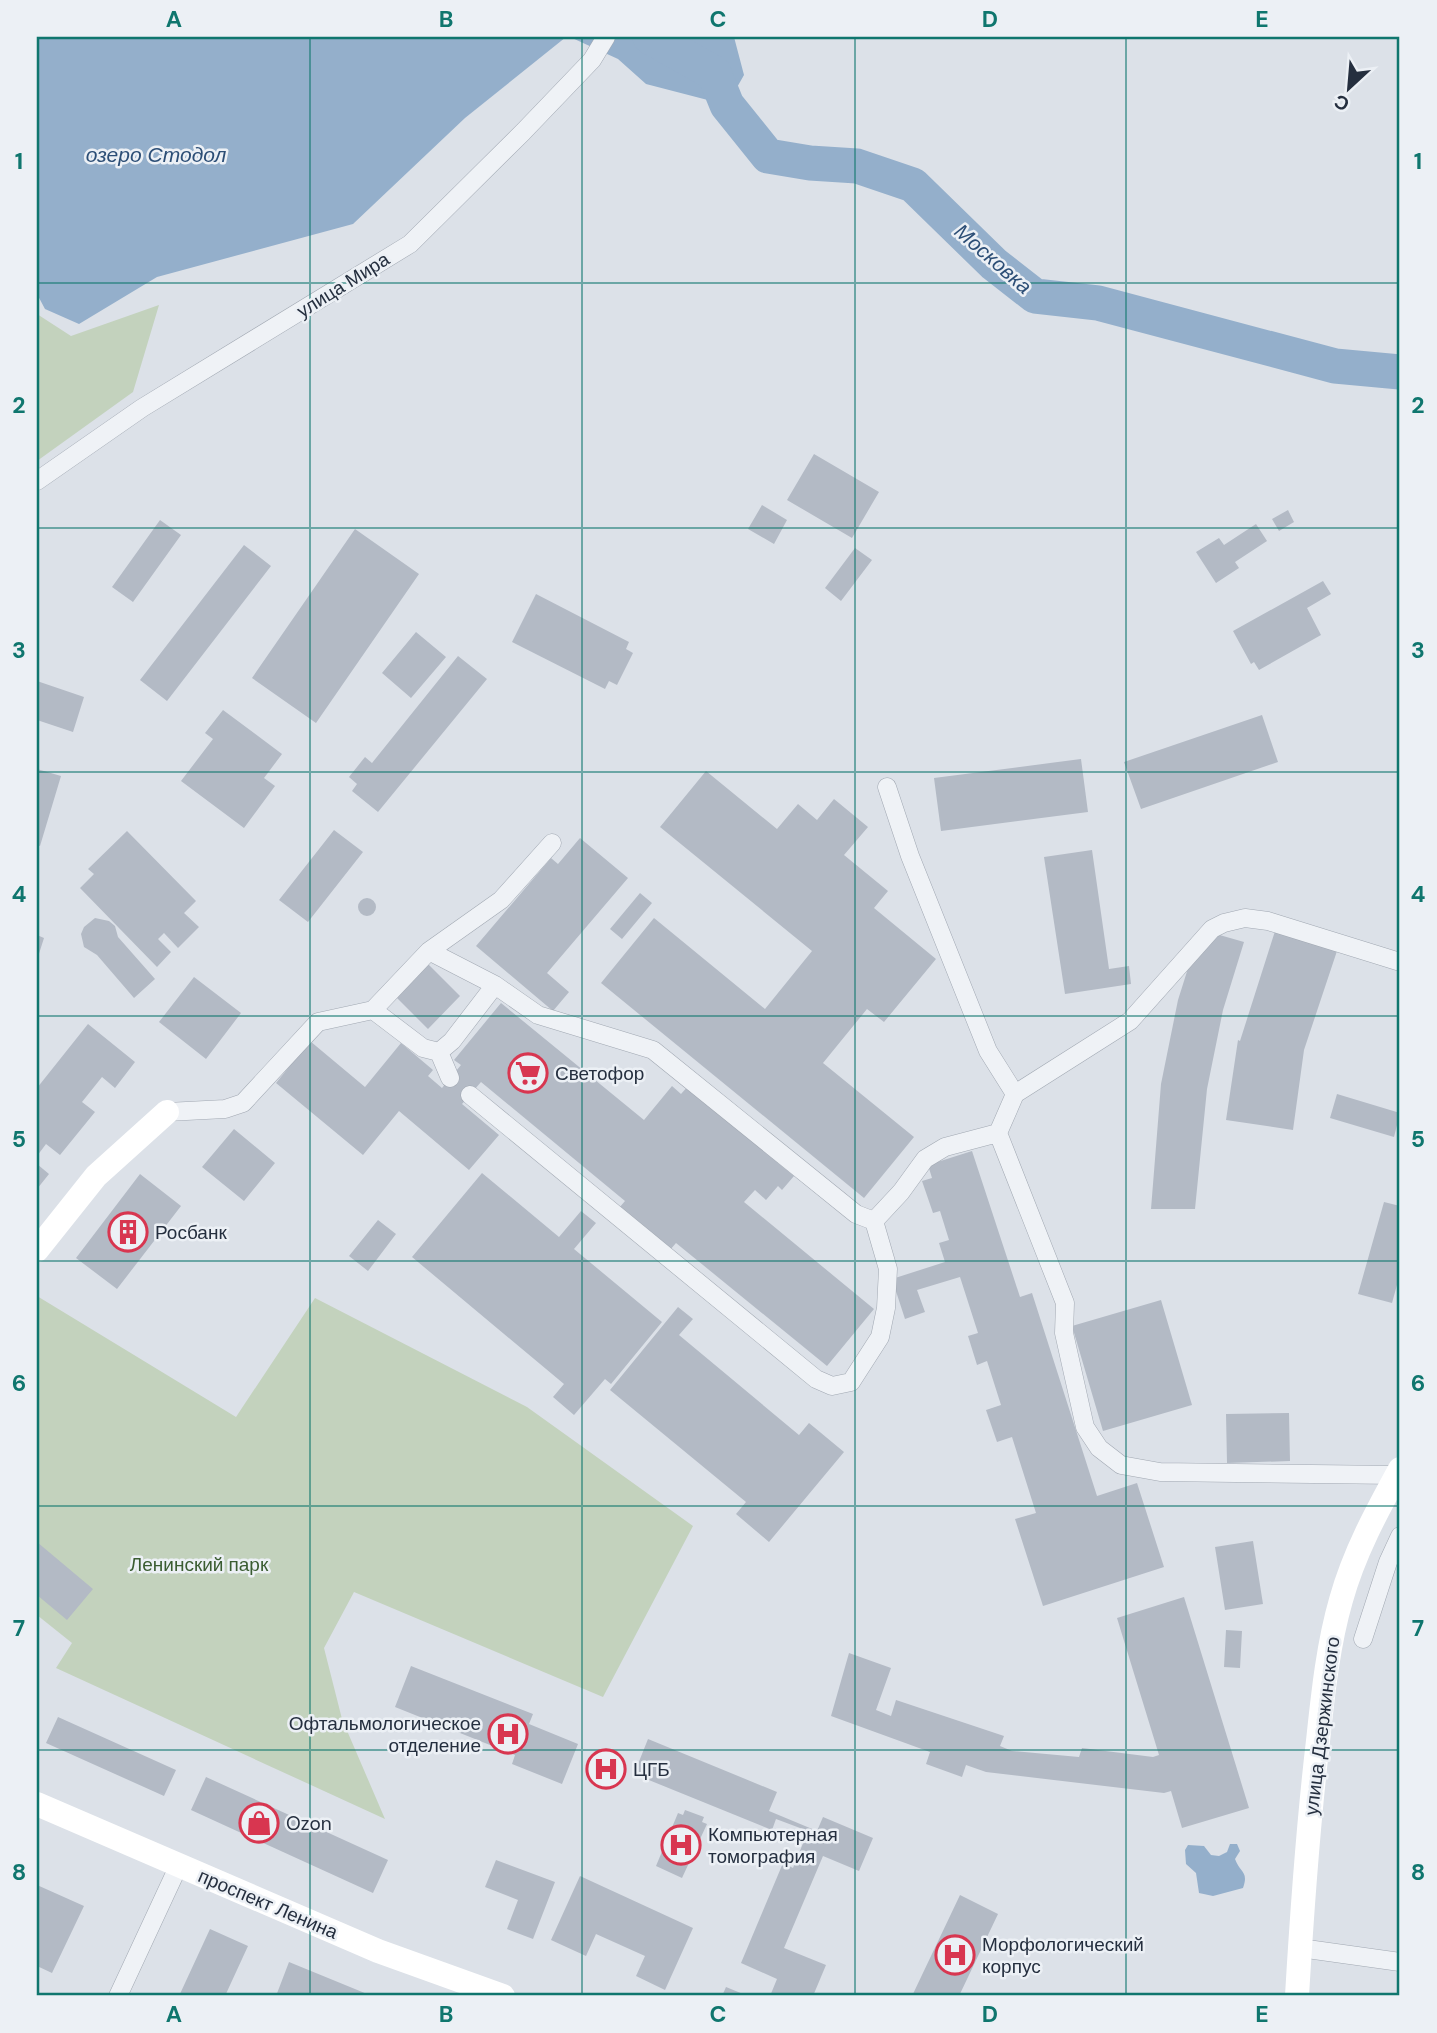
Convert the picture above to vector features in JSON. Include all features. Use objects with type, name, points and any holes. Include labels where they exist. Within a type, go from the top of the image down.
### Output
[{"type":"main road","points":[[37,1250],[96,1176],[167,1112]]},
{"type":"main road","name":"улица Дзержинского","points":[[1297,1996],[1313,1781],[1340,1601],[1367,1532],[1399,1472]]},
{"type":"main road","name":"проспект Ленина","points":[[37,1804],[178,1867],[379,1951],[502,1996]]},
{"type":"street","name":"улица Мира","points":[[37,481],[142,408],[410,244],[592,60],[606,37]]},
{"type":"street","points":[[887,787],[910,856],[988,1051],[1015,1094]]},
{"type":"street","points":[[167,1112],[225,1110],[243,1103],[318,1022],[373,1010],[429,951],[501,900],[552,843]]},
{"type":"street","points":[[1399,1472],[1160,1472],[1121,1465],[1099,1448],[1086,1427],[1064,1333],[1065,1303],[998,1133],[1015,1094],[1130,1021],[1212,929],[1224,923],[1245,918],[1268,921],[1400,962]]},
{"type":"street","points":[[429,951],[495,985],[538,1015],[653,1050],[856,1214],[874,1221]]},
{"type":"street","points":[[439,1052],[452,1041],[495,985]]},
{"type":"street","points":[[373,1010],[423,1048],[439,1052]]},
{"type":"street","points":[[439,1052],[450,1078]]},
{"type":"street","points":[[470,1095],[816,1379],[832,1386],[851,1382],[880,1337],[886,1308],[888,1269],[874,1221]]},
{"type":"street","points":[[874,1221],[901,1192],[925,1159],[945,1147],[998,1133]]},
{"type":"street","points":[[1363,1639],[1388,1562],[1400,1536]]},
{"type":"street","points":[[118,1996],[178,1867]]},
{"type":"street","points":[[1300,1948],[1400,1962]]},
{"type":"green space","points":[[159,305],[133,392],[37,461],[37,314],[71,336]]},
{"type":"green space","name":"Ленинский парк","points":[[37,1296],[236,1417],[315,1298],[527,1407],[693,1526],[603,1697],[354,1592],[324,1648],[342,1719],[385,1819],[56,1668],[72,1643],[37,1615]]},
{"type":"water","name":"озеро Стодол","points":[[37,37],[566,37],[465,118],[353,224],[157,277],[79,324],[45,309],[37,294]]},
{"type":"water","points":[[570,37],[734,37],[744,75],[727,105],[646,84],[618,59]]},
{"type":"water","points":[[1230,1844],[1237,1844],[1240,1851],[1235,1859],[1244,1875],[1243,1888],[1213,1896],[1199,1893],[1196,1873],[1186,1864],[1185,1850],[1188,1845],[1204,1846],[1211,1855],[1219,1856],[1227,1852]]},
{"type":"building","points":[[814,454],[879,492],[852,538],[787,500]]},
{"type":"building","points":[[762,505],[787,520],[774,544],[748,529]]},
{"type":"building","points":[[1288,510],[1294,522],[1279,531],[1272,519]]},
{"type":"building","points":[[160,520],[181,535],[133,602],[112,587]]},
{"type":"building","points":[[1256,524],[1267,541],[1235,562],[1239,568],[1216,583],[1196,552],[1219,538],[1224,545]]},
{"type":"building","points":[[355,529],[419,574],[316,723],[252,678]]},
{"type":"building","points":[[244,545],[271,566],[167,701],[140,680]]},
{"type":"building","points":[[855,548],[872,560],[841,601],[825,588]]},
{"type":"building","points":[[1323,581],[1331,594],[1307,608],[1321,635],[1259,670],[1254,662],[1251,664],[1233,631]]},
{"type":"building","points":[[536,594],[629,642],[626,649],[633,653],[617,685],[609,681],[605,689],[512,642]]},
{"type":"building","points":[[416,632],[446,657],[411,698],[382,673]]},
{"type":"building","points":[[458,656],[487,679],[378,812],[352,791],[357,784],[349,777],[365,757],[372,763]]},
{"type":"building","points":[[37,681],[84,697],[73,732],[37,720]]},
{"type":"building","points":[[223,710],[282,754],[264,778],[275,786],[244,828],[181,781],[213,739],[205,733]]},
{"type":"building","points":[[1262,715],[1278,762],[1141,809],[1124,762]]},
{"type":"building","points":[[1081,759],[1088,812],[941,831],[934,778]]},
{"type":"building","points":[[37,769],[61,776],[40,846],[37,845]]},
{"type":"building","points":[[706,771],[777,829],[798,804],[817,820],[834,799],[868,827],[844,855],[888,891],[874,908],[936,959],[884,1022],[867,1009],[823,1063],[914,1137],[864,1198],[601,983],[654,918],[765,1009],[812,951],[660,827]]},
{"type":"building","points":[[334,830],[363,852],[308,922],[279,900]]},
{"type":"building","points":[[127,831],[196,901],[184,913],[199,927],[178,948],[164,933],[158,939],[171,952],[157,967],[80,888],[94,874],[88,869]]},
{"type":"building","points":[[580,838],[628,878],[547,973],[569,992],[553,1011],[476,946],[551,858],[558,864]]},
{"type":"building","points":[[1092,850],[1109,969],[1129,966],[1131,984],[1065,994],[1044,857]]},
{"type":"building","points":[[640,893],[652,903],[622,939],[610,929]]},
{"type":"building","points":[[367,898],[373,901],[376,907],[373,913],[367,916],[361,913],[358,907],[361,901]]},
{"type":"building","points":[[95,918],[109,921],[115,926],[118,937],[155,979],[134,998],[97,955],[84,947],[81,934],[84,927]]},
{"type":"building","points":[[1276,928],[1339,945],[1304,1050],[1293,1130],[1226,1120],[1238,1040],[1240,1041]]},
{"type":"building","points":[[1216,934],[1244,942],[1223,1010],[1207,1089],[1195,1209],[1151,1209],[1161,1084],[1178,1000],[1190,962]]},
{"type":"building","points":[[37,935],[44,938],[37,960]]},
{"type":"building","points":[[428,964],[460,996],[428,1029],[396,997]]},
{"type":"building","points":[[194,977],[241,1013],[206,1059],[159,1022]]},
{"type":"building","points":[[501,1003],[644,1120],[672,1086],[681,1094],[689,1085],[780,1160],[778,1163],[794,1176],[782,1190],[778,1186],[766,1200],[755,1190],[744,1202],[874,1309],[827,1366],[676,1243],[670,1250],[619,1208],[625,1201],[481,1082],[462,1104],[499,1135],[469,1170],[399,1111],[363,1155],[276,1083],[310,1041],[365,1087],[401,1043],[433,1070],[428,1076],[442,1088],[461,1065],[454,1060]]},
{"type":"building","points":[[88,1024],[135,1062],[115,1088],[102,1077],[82,1102],[95,1112],[60,1155],[46,1144],[37,1156],[37,1088]]},
{"type":"building","points":[[1337,1094],[1400,1113],[1394,1137],[1330,1118]]},
{"type":"building","points":[[234,1129],[275,1163],[244,1201],[202,1167]]},
{"type":"building","points":[[972,1151],[1020,1297],[1032,1293],[1097,1496],[1137,1483],[1164,1567],[1043,1606],[1015,1519],[1036,1513],[1012,1437],[997,1442],[986,1410],[1001,1405],[987,1361],[977,1365],[968,1336],[978,1333],[960,1277],[917,1290],[925,1312],[905,1319],[892,1279],[945,1262],[939,1243],[949,1240],[940,1211],[933,1213],[922,1181],[932,1178],[928,1165]]},
{"type":"building","points":[[37,1164],[49,1174],[37,1189]]},
{"type":"building","points":[[482,1173],[559,1237],[581,1211],[596,1223],[574,1249],[662,1322],[611,1384],[605,1379],[574,1415],[553,1397],[564,1384],[412,1257]]},
{"type":"building","name":"Росбанк","points":[[140,1174],[181,1206],[117,1289],[76,1258]]},
{"type":"building","points":[[1384,1202],[1400,1206],[1400,1274],[1392,1303],[1358,1294]]},
{"type":"building","points":[[378,1220],[396,1234],[368,1271],[349,1256]]},
{"type":"building","points":[[1161,1300],[1192,1405],[1103,1431],[1072,1326]]},
{"type":"building","points":[[678,1307],[693,1319],[679,1335],[799,1435],[809,1423],[844,1452],[769,1542],[736,1514],[746,1502],[610,1390]]},
{"type":"building","points":[[1289,1413],[1290,1461],[1227,1463],[1226,1414]]},
{"type":"building","points":[[1253,1541],[1263,1604],[1225,1610],[1215,1547]]},
{"type":"building","points":[[37,1542],[93,1589],[67,1620],[37,1595]]},
{"type":"building","points":[[1184,1597],[1249,1808],[1182,1828],[1171,1791],[1164,1793],[986,1772],[966,1765],[962,1777],[926,1764],[930,1752],[831,1716],[849,1653],[891,1668],[876,1710],[891,1716],[896,1700],[1004,1736],[1000,1746],[1012,1751],[1079,1757],[1082,1748],[1153,1757],[1159,1755],[1117,1618]]},
{"type":"building","points":[[1226,1630],[1242,1631],[1240,1668],[1224,1667]]},
{"type":"building","name":"Офтальмологическое отделение","points":[[411,1666],[533,1714],[529,1724],[578,1744],[562,1784],[512,1764],[515,1755],[395,1707]]},
{"type":"building","points":[[58,1717],[176,1770],[164,1796],[46,1743]]},
{"type":"building","points":[[648,1739],[777,1792],[769,1811],[817,1831],[823,1817],[873,1838],[859,1871],[823,1856],[784,1948],[826,1965],[813,1996],[770,1996],[777,1979],[741,1963],[783,1863],[793,1868],[808,1831],[776,1819],[772,1830],[634,1774]]},
{"type":"building","points":[[206,1777],[388,1860],[373,1893],[191,1810]]},
{"type":"building","name":"Компьютерная томография","points":[[685,1810],[704,1817],[702,1822],[707,1824],[682,1878],[656,1866],[678,1813],[683,1815]]},
{"type":"building","points":[[496,1860],[555,1882],[533,1939],[507,1929],[518,1900],[485,1887]]},
{"type":"building","points":[[580,1876],[693,1928],[665,1990],[636,1976],[645,1956],[596,1934],[586,1956],[551,1940]]},
{"type":"building","points":[[37,1885],[84,1906],[52,1973],[37,1966]]},
{"type":"building","name":"Морфологический корпус","points":[[960,1895],[998,1914],[959,1996],[912,1996]]},
{"type":"building","points":[[210,1929],[248,1946],[225,1996],[179,1996]]},
{"type":"building","points":[[289,1962],[372,1996],[276,1996]]},
{"type":"building","points":[[726,1987],[748,1996],[722,1996]]},
{"type":"waterway","name":"Московка","points":[[650,37],[714,73],[727,105],[768,156],[810,163],[857,166],[913,185],[994,264],[1035,296],[1098,303],[1335,366],[1400,372]]},
{"type":"place","name":"Светофор","points":[[528,1073]]},
{"type":"place","name":"Росбанк","points":[[128,1232]]},
{"type":"place","name":"Офтальмологическое отделение","points":[[508,1734]]},
{"type":"place","name":"ЦГБ","points":[[606,1769]]},
{"type":"place","name":"Ozon","points":[[259,1823]]},
{"type":"place","name":"Компьютерная томография","points":[[681,1845]]},
{"type":"place","name":"Морфологический корпус","points":[[955,1955]]}]
